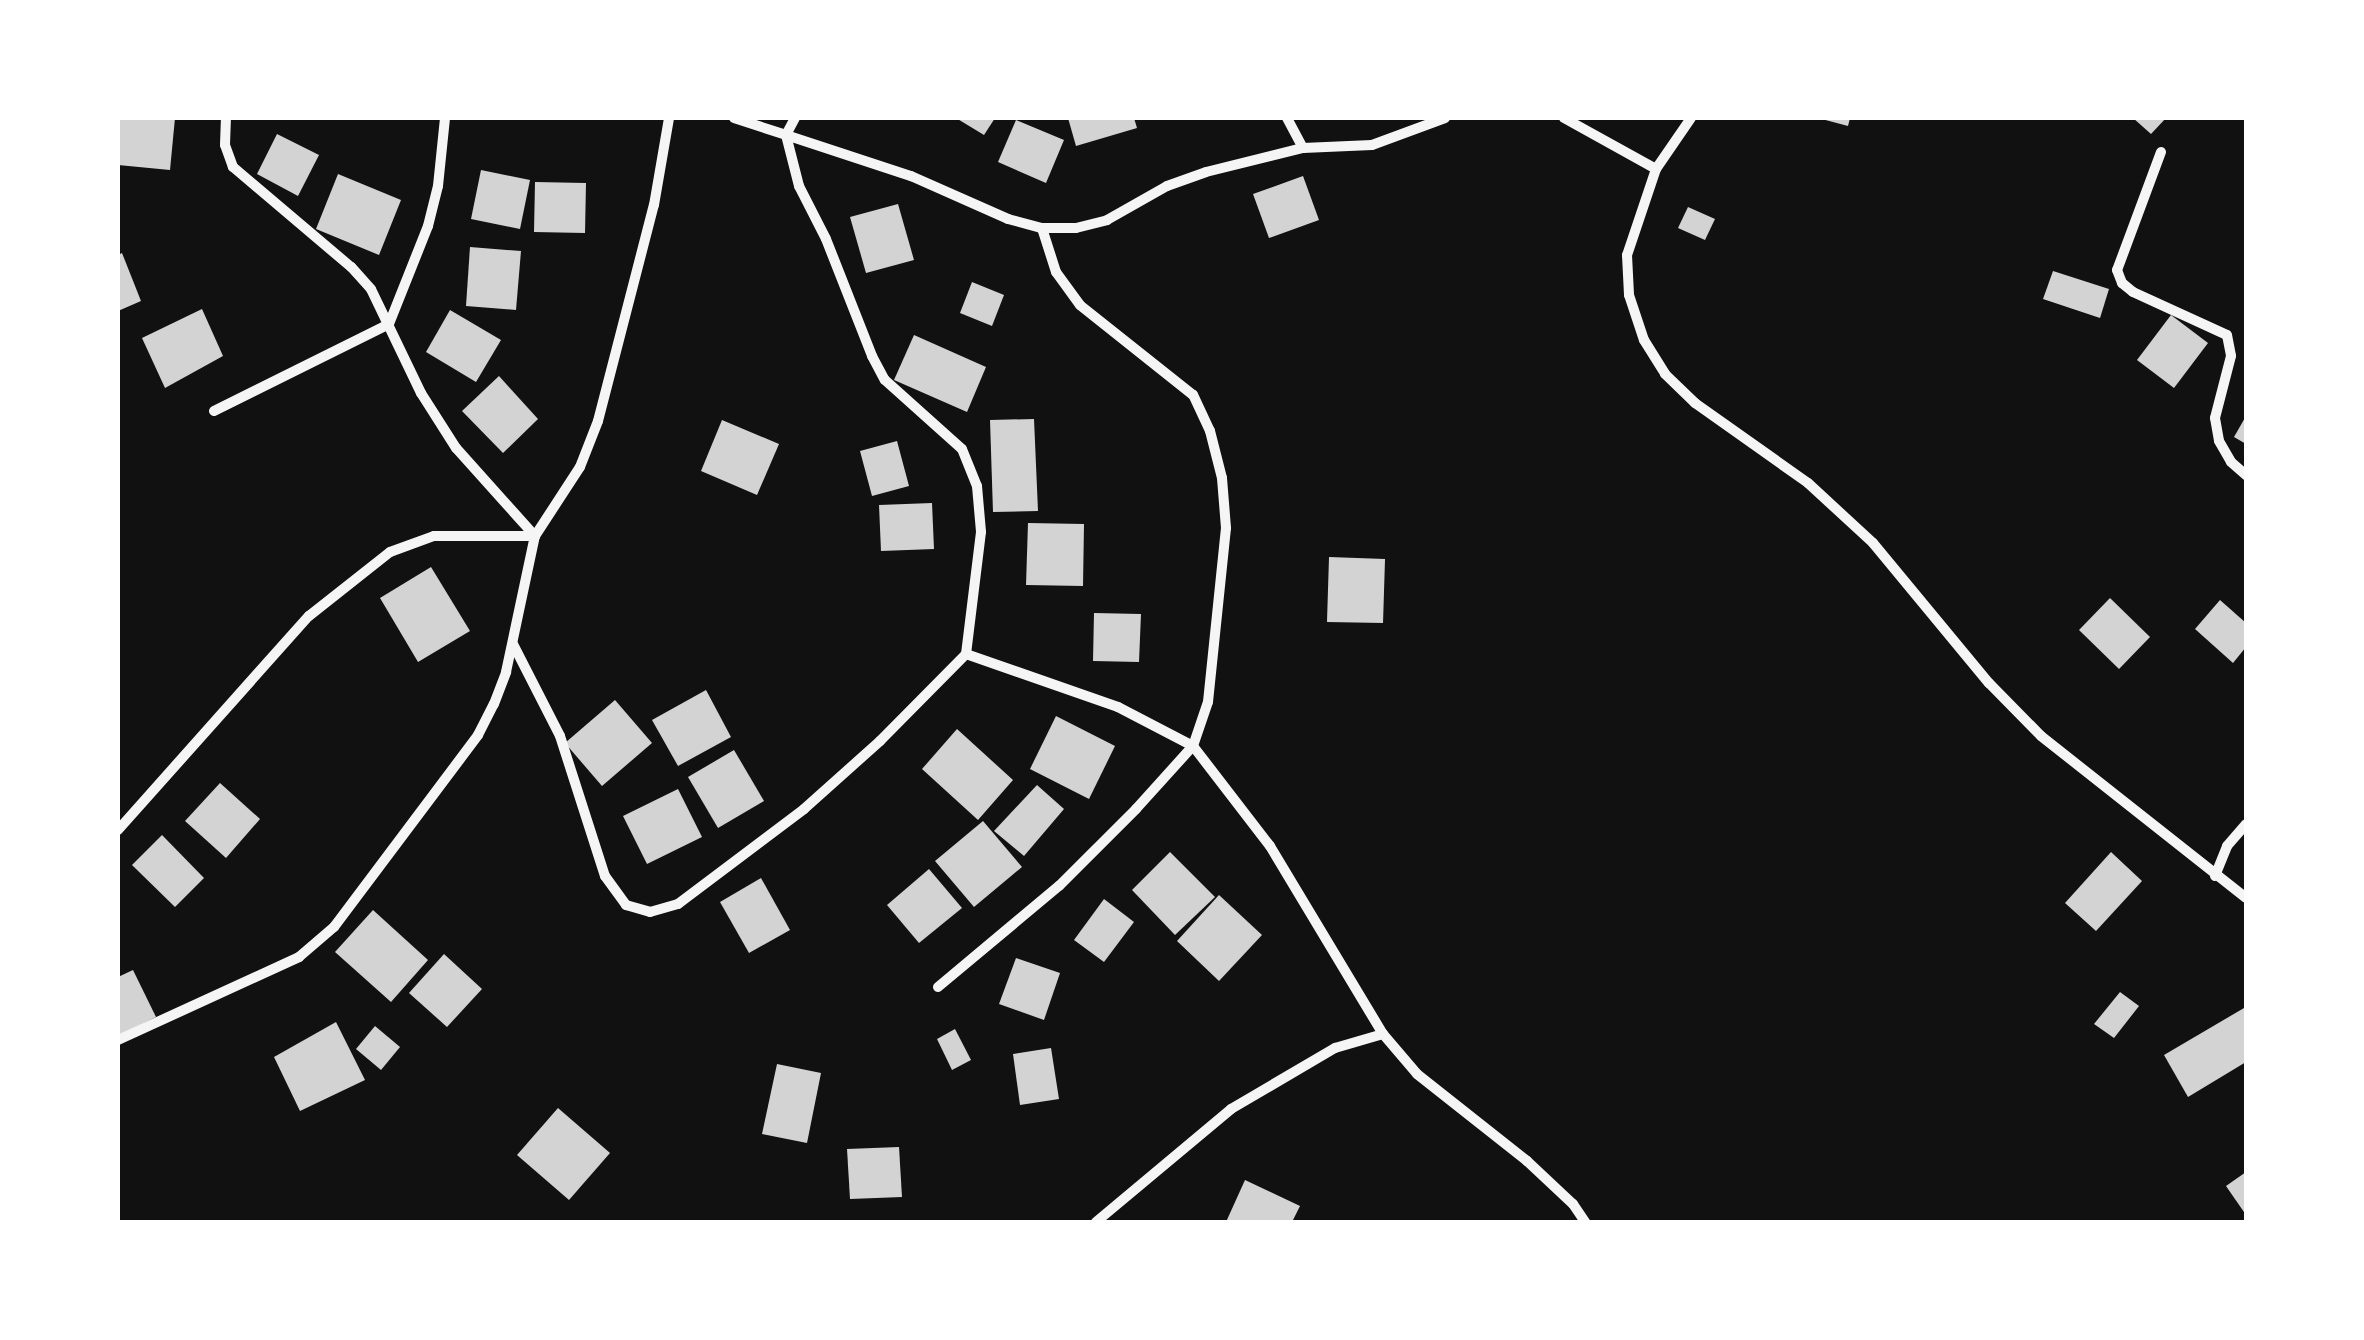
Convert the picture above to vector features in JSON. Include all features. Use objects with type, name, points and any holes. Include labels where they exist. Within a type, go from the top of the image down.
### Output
[{"type":"street","points":[[226,118],[225,145],[233,167],[352,267],[371,289],[421,392],[456,448],[535,536]]},
{"type":"street","points":[[214,411],[389,324],[428,226],[438,186],[444,118]]},
{"type":"street","points":[[118,1040],[318,944],[478,735],[506,672],[535,536],[580,467],[598,422],[654,205],[669,118]]},
{"type":"street","points":[[734,118],[911,176],[1008,219],[1042,228],[1076,228],[1107,220],[1167,186],[1260,156],[1302,148],[1372,146],[1445,118]]},
{"type":"street","points":[[513,644],[560,736],[605,876],[626,904],[650,912],[678,904],[804,808],[880,741],[966,654],[981,532],[977,486],[962,448],[885,380],[872,356],[826,239],[794,173],[786,134],[795,118]]},
{"type":"street","points":[[1286,118],[1302,148]]},
{"type":"street","points":[[1564,118],[1656,169]]},
{"type":"street","points":[[1691,118],[1656,169],[1627,255],[1630,295],[1639,325],[1665,374],[1695,404],[1808,483],[1873,543],[1966,658],[2041,736],[2246,898]]},
{"type":"street","points":[[2161,152],[2117,270],[2122,283],[2133,292],[2227,335],[2232,356],[2215,418],[2225,452],[2246,476]]},
{"type":"street","points":[[938,987],[1060,886],[1193,746],[1208,702],[1226,528],[1222,478],[1210,430],[1193,395],[1080,305],[1056,272],[1042,228]]},
{"type":"street","points":[[118,830],[309,616],[390,552],[434,536],[535,536]]},
{"type":"street","points":[[966,654],[1118,707],[1193,746],[1270,846],[1382,1034],[1417,1074],[1527,1161],[1573,1204],[1585,1222]]},
{"type":"street","points":[[2215,876],[2227,846],[2246,824]]},
{"type":"street","points":[[1096,1222],[1231,1109],[1335,1048],[1382,1034]]},
{"type":"building","points":[[118,118],[175,118],[170,170],[118,165]]},
{"type":"building","points":[[956,118],[995,118],[984,135]]},
{"type":"building","points":[[1068,118],[1134,118],[1137,128],[1076,146]]},
{"type":"building","points":[[1818,118],[1850,118],[1848,126]]},
{"type":"building","points":[[2133,118],[2166,118],[2151,134]]},
{"type":"building","points":[[1016,120],[1064,140],[1046,183],[998,162]]},
{"type":"building","points":[[277,134],[319,155],[298,196],[257,174]]},
{"type":"building","points":[[481,170],[530,180],[520,229],[471,219]]},
{"type":"building","points":[[338,174],[401,200],[379,255],[316,229]]},
{"type":"building","points":[[1303,176],[1319,220],[1269,238],[1253,194]]},
{"type":"building","points":[[535,182],[586,183],[585,233],[534,232]]},
{"type":"building","points":[[898,204],[914,260],[866,273],[850,217]]},
{"type":"building","points":[[1688,207],[1715,219],[1705,240],[1678,228]]},
{"type":"building","points":[[470,247],[521,251],[516,310],[466,306]]},
{"type":"building","points":[[122,253],[141,301],[118,311],[118,255]]},
{"type":"building","points":[[2053,271],[2109,289],[2100,318],[2043,299]]},
{"type":"building","points":[[972,282],[1004,295],[992,326],[960,313]]},
{"type":"building","points":[[202,309],[223,356],[165,388],[142,338]]},
{"type":"building","points":[[450,310],[501,340],[476,382],[426,352]]},
{"type":"building","points":[[2171,315],[2208,343],[2174,388],[2137,360]]},
{"type":"building","points":[[914,335],[986,367],[967,412],[894,380]]},
{"type":"building","points":[[499,376],[538,419],[503,453],[462,411]]},
{"type":"building","points":[[2246,416],[2246,444],[2234,437]]},
{"type":"building","points":[[1034,419],[1038,511],[993,512],[990,420]]},
{"type":"building","points":[[722,420],[779,444],[757,495],[701,471]]},
{"type":"building","points":[[897,441],[909,486],[872,496],[860,451]]},
{"type":"building","points":[[932,503],[934,549],[881,551],[879,505]]},
{"type":"building","points":[[1028,523],[1084,524],[1083,586],[1026,585]]},
{"type":"building","points":[[1329,557],[1385,559],[1383,623],[1327,622]]},
{"type":"building","points":[[431,567],[470,631],[418,662],[380,598]]},
{"type":"building","points":[[2110,598],[2150,637],[2119,669],[2079,630]]},
{"type":"building","points":[[2220,600],[2246,623],[2246,647],[2233,663],[2195,629]]},
{"type":"building","points":[[1094,613],[1141,614],[1139,662],[1093,661]]},
{"type":"building","points":[[706,690],[731,737],[678,766],[652,720]]},
{"type":"building","points":[[615,700],[652,743],[602,786],[565,743]]},
{"type":"building","points":[[1056,716],[1115,746],[1089,799],[1030,769]]},
{"type":"building","points":[[957,729],[1013,780],[978,820],[922,769]]},
{"type":"building","points":[[734,750],[764,801],[718,828],[688,777]]},
{"type":"building","points":[[220,783],[260,819],[226,858],[185,821]]},
{"type":"building","points":[[1037,785],[1064,809],[1024,856],[994,831]]},
{"type":"building","points":[[678,789],[702,837],[647,864],[623,816]]},
{"type":"building","points":[[983,821],[1022,867],[974,907],[935,861]]},
{"type":"building","points":[[162,835],[204,878],[175,907],[132,865]]},
{"type":"building","points":[[1170,852],[1215,897],[1175,935],[1132,890]]},
{"type":"building","points":[[2111,852],[2142,881],[2096,931],[2065,903]]},
{"type":"building","points":[[929,869],[962,908],[919,943],[887,905]]},
{"type":"building","points":[[761,878],[790,930],[749,953],[720,902]]},
{"type":"building","points":[[1219,895],[1262,935],[1219,981],[1177,941]]},
{"type":"building","points":[[1104,899],[1134,922],[1104,962],[1074,940]]},
{"type":"building","points":[[373,910],[428,960],[391,1002],[335,952]]},
{"type":"building","points":[[444,954],[482,989],[447,1027],[409,993]]},
{"type":"building","points":[[1016,958],[1060,973],[1044,1020],[999,1004]]},
{"type":"building","points":[[133,970],[156,1017],[118,1036],[118,977]]},
{"type":"building","points":[[2120,992],[2139,1006],[2114,1038],[2094,1024]]},
{"type":"building","points":[[2244,1008],[2246,1062],[2188,1097],[2164,1055]]},
{"type":"building","points":[[336,1022],[365,1080],[300,1111],[274,1057]]},
{"type":"building","points":[[375,1026],[400,1047],[381,1070],[356,1049]]},
{"type":"building","points":[[955,1029],[971,1060],[952,1070],[937,1039]]},
{"type":"building","points":[[1051,1048],[1059,1099],[1020,1105],[1013,1054]]},
{"type":"building","points":[[777,1064],[821,1073],[807,1143],[762,1134]]},
{"type":"building","points":[[558,1108],[610,1153],[569,1200],[517,1155]]},
{"type":"building","points":[[899,1147],[902,1197],[850,1199],[847,1149]]},
{"type":"building","points":[[2246,1172],[2246,1215],[2226,1186]]},
{"type":"building","points":[[1245,1180],[1300,1206],[1292,1222],[1226,1222]]}]
